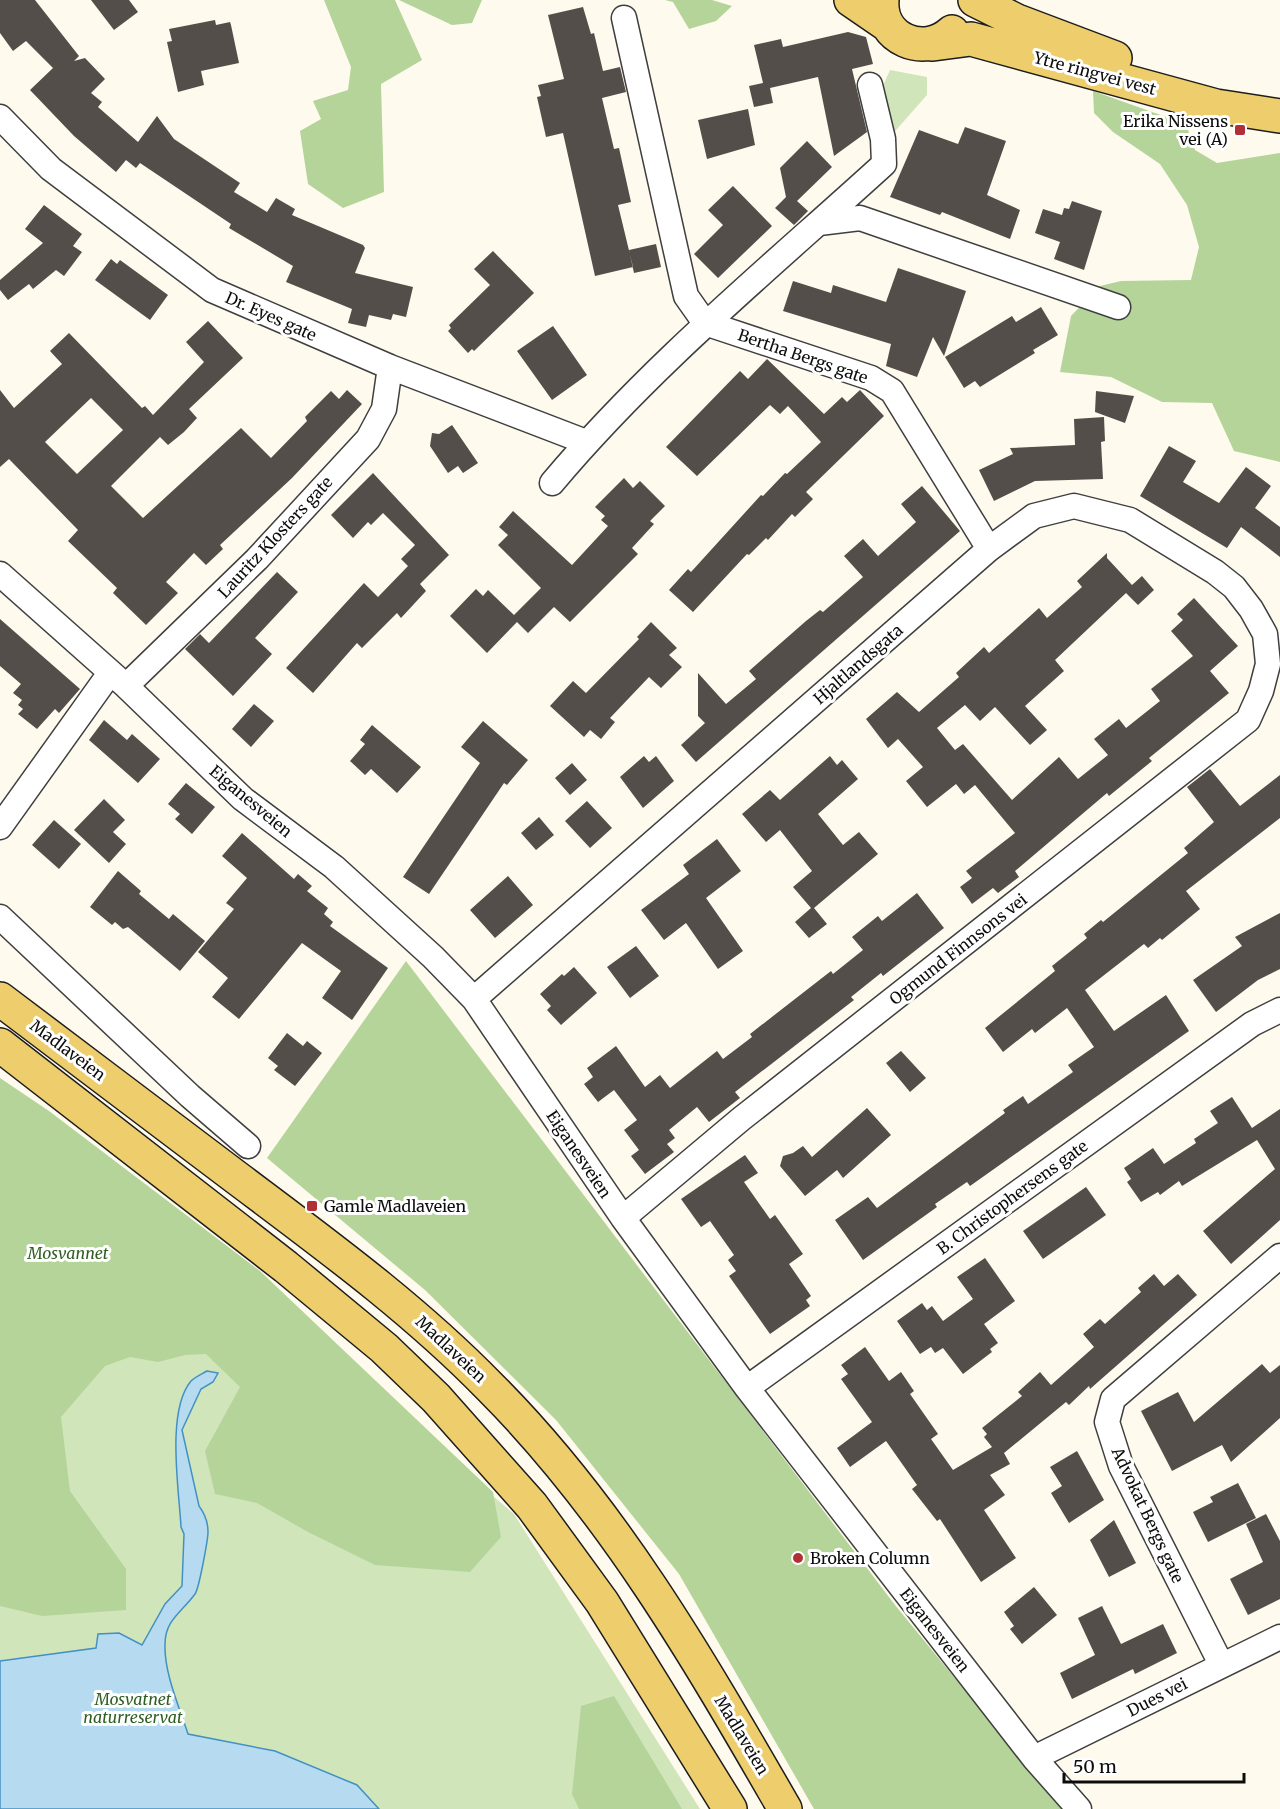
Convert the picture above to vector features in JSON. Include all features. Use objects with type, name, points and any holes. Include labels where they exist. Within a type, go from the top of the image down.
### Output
[{"type":"main road","points":[[851,0],[884,12]]},
{"type":"main road","points":[[933,44],[950,34],[959,23],[962,0]]},
{"type":"main road","name":"Ytre ringvei vest","points":[[975,0],[1060,38],[1216,93],[1268,114]]},
{"type":"main road","name":"Ytre ringvei vest","points":[[884,12],[891,31],[906,42],[920,45],[971,39],[1216,106],[1268,114]]},
{"type":"main road","name":"Madlaveien","points":[[0,999],[417,1316],[492,1388],[566,1470],[620,1539],[671,1616],[785,1809]]},
{"type":"main road","points":[[0,1045],[286,1268],[384,1348],[436,1398],[532,1506],[602,1602],[730,1809]]},
{"type":"street","points":[[624,18],[686,296],[705,323]]},
{"type":"street","points":[[552,483],[586,442],[705,323],[884,164],[883,139],[870,85]]},
{"type":"street","name":"Dr. Eyes gate","points":[[0,117],[51,170],[212,290],[390,367],[586,442]]},
{"type":"street","points":[[819,223],[860,218],[1118,307]]},
{"type":"street","name":"Bertha Bergs gate","points":[[705,323],[871,378],[892,391],[989,549]]},
{"type":"street","name":"Lauritz Klosters gate","points":[[0,827],[118,679],[257,559],[368,439],[384,409],[390,367]]},
{"type":"street","name":"Hjaltlandsgata","points":[[474,999],[989,549],[1034,516],[1074,506],[1130,520],[1215,572],[1234,587],[1251,609],[1265,634]]},
{"type":"street","name":"Eiganesveien","points":[[0,574],[118,679],[243,799],[334,867],[474,999],[623,1218],[747,1388],[1034,1758],[1080,1809]]},
{"type":"street","name":"Ogmund Finnsons vei","points":[[623,1218],[741,1119],[1248,720],[1274,664],[1265,634]]},
{"type":"street","points":[[0,917],[190,1096],[248,1146]]},
{"type":"street","name":"B. Christophersens gate","points":[[747,1388],[1252,1024],[1280,1010]]},
{"type":"street","name":"Advokat Bergs gate","points":[[1221,1664],[1121,1466],[1107,1422],[1113,1399],[1280,1256]]},
{"type":"street","name":"Dues vei","points":[[1034,1758],[1221,1664],[1280,1637]]},
{"type":"green space","points":[[324,0],[395,0],[422,60],[381,84],[384,192],[343,208],[308,184],[300,131],[321,119],[313,101],[348,90],[351,67]]},
{"type":"green space","points":[[399,0],[482,0],[472,23],[452,25]]},
{"type":"green space","points":[[665,0],[712,0],[732,6],[716,21],[689,29],[673,2]]},
{"type":"green space","points":[[890,70],[927,77],[927,95],[889,138],[879,95]]},
{"type":"green space","points":[[1093,91],[1186,124],[1195,150],[1217,163],[1280,153],[1280,462],[1234,451],[1212,403],[1162,402],[1111,377],[1060,372],[1071,316],[1100,286],[1121,281],[1191,280],[1199,247],[1187,205],[1160,164],[1113,132],[1094,113]]},
{"type":"green space","points":[[406,961],[895,1605],[1062,1809],[814,1809],[679,1574],[556,1420],[425,1290],[267,1158]]},
{"type":"green space","name":"Mosvannet","points":[[0,1078],[49,1111],[260,1271],[493,1492],[501,1537],[470,1572],[375,1565],[308,1532],[257,1503],[215,1494],[205,1451],[240,1387],[206,1354],[185,1355],[158,1362],[130,1357],[105,1366],[61,1417],[70,1491],[126,1569],[126,1610],[42,1616],[0,1606]]},
{"type":"green space","name":"Mosvannet","points":[[0,1129],[329,1356],[514,1514],[700,1809],[0,1809]],"holes":[[[207,1371],[213,1382],[201,1389],[182,1430],[199,1506],[207,1527],[206,1549],[194,1595],[187,1601],[167,1602],[182,1586],[184,1534],[181,1527],[177,1431]]]},
{"type":"green space","points":[[614,1696],[682,1809],[579,1809],[572,1794],[581,1706]]},
{"type":"water","name":"Mosvatnet naturreservat","points":[[207,1371],[218,1373],[213,1382],[201,1389],[182,1430],[199,1506],[207,1521],[207,1544],[197,1590],[171,1622],[165,1644],[169,1678],[188,1734],[275,1751],[357,1785],[379,1809],[0,1809],[0,1661],[96,1648],[98,1634],[119,1633],[142,1645],[165,1604],[182,1586],[184,1534],[181,1527],[176,1430],[183,1394],[191,1381]]},
{"type":"building","points":[[0,0],[35,0],[79,56],[74,61],[85,58],[105,79],[91,93],[102,102],[98,107],[138,142],[157,116],[174,139],[240,183],[234,192],[267,212],[276,198],[295,209],[292,215],[363,245],[365,248],[355,273],[413,287],[406,317],[393,314],[391,320],[369,315],[366,327],[348,323],[352,309],[286,282],[293,266],[229,228],[231,224],[140,163],[136,168],[126,160],[116,172],[74,136],[30,90],[53,68],[26,41],[13,51],[0,33]]},
{"type":"building","points":[[91,0],[129,0],[138,12],[114,30]]},
{"type":"building","points":[[583,7],[591,34],[594,33],[603,71],[620,67],[626,92],[602,98],[614,149],[619,148],[631,202],[618,205],[633,267],[595,276],[563,133],[546,137],[537,97],[541,96],[538,85],[564,79],[548,15]]},
{"type":"building","points":[[215,20],[216,25],[230,22],[239,63],[201,71],[204,85],[178,92],[167,42],[172,41],[169,29]]},
{"type":"building","points":[[848,32],[866,37],[873,64],[852,69],[867,132],[834,156],[818,77],[770,88],[773,103],[754,107],[749,86],[763,83],[754,45],[781,39],[783,47]]},
{"type":"building","points":[[748,109],[755,145],[707,159],[698,120]]},
{"type":"building","points":[[965,127],[1006,141],[987,195],[1020,210],[1010,239],[942,212],[940,215],[890,197],[919,130],[958,144]]},
{"type":"building","points":[[807,141],[832,167],[797,201],[808,211],[794,225],[775,208],[786,197],[780,168]]},
{"type":"building","points":[[733,186],[772,226],[718,278],[694,254],[723,225],[708,210]]},
{"type":"building","points":[[1072,201],[1102,211],[1084,270],[1054,259],[1060,242],[1035,233],[1043,209],[1062,215],[1064,208],[1069,209]]},
{"type":"building","points":[[44,205],[82,234],[73,246],[82,252],[64,276],[56,270],[33,289],[29,284],[8,300],[0,290],[0,280],[43,243],[25,229]]},
{"type":"building","points":[[656,244],[661,267],[634,273],[629,250]]},
{"type":"building","points":[[493,251],[534,293],[474,351],[472,349],[468,353],[448,331],[451,328],[449,325],[490,285],[474,269]]},
{"type":"building","points":[[111,259],[117,264],[120,260],[168,295],[150,320],[95,280]]},
{"type":"building","points":[[898,268],[966,291],[944,356],[933,337],[917,377],[886,366],[891,344],[783,311],[793,281],[831,293],[833,285],[886,302]]},
{"type":"building","points":[[1041,307],[1058,335],[1033,350],[1035,353],[980,387],[975,381],[964,388],[945,357],[1012,316],[1016,322]]},
{"type":"building","points":[[208,321],[243,358],[189,409],[197,418],[184,432],[168,445],[160,437],[111,486],[143,518],[241,428],[271,458],[307,421],[305,417],[331,391],[339,399],[347,390],[362,404],[292,478],[220,545],[223,549],[206,565],[194,553],[166,582],[178,593],[146,625],[113,593],[117,588],[68,541],[78,530],[9,459],[0,467],[0,390],[14,408],[62,364],[50,351],[69,333],[142,408],[145,406],[153,415],[204,362],[186,342]],"holes":[[[91,398],[123,430],[77,474],[45,442]]]},
{"type":"building","points":[[553,326],[587,375],[552,400],[517,351]]},
{"type":"building","points":[[767,359],[824,414],[842,397],[847,402],[860,390],[884,416],[806,492],[813,499],[795,517],[792,514],[768,540],[766,538],[749,555],[747,554],[693,612],[669,590],[688,569],[691,572],[761,495],[763,496],[785,473],[787,474],[821,442],[788,406],[780,414],[770,405],[697,476],[666,447],[740,371],[748,379]]},
{"type":"building","points":[[1096,391],[1134,396],[1125,423],[1095,412]]},
{"type":"building","points":[[1104,417],[1105,441],[1101,442],[1103,479],[1035,481],[994,501],[979,470],[1013,454],[1010,448],[1075,445],[1074,419]]},
{"type":"building","points":[[452,425],[478,463],[463,473],[458,466],[448,473],[430,446],[432,433],[439,434]]},
{"type":"building","points":[[1169,446],[1196,461],[1183,482],[1219,503],[1246,467],[1271,486],[1255,508],[1280,527],[1280,557],[1241,527],[1227,548],[1140,496]]},
{"type":"building","points":[[373,473],[449,555],[420,584],[426,591],[401,618],[397,613],[362,648],[357,643],[313,693],[286,668],[364,583],[378,597],[408,566],[401,559],[415,545],[383,513],[371,525],[368,522],[353,538],[331,515]]},
{"type":"building","points":[[624,478],[633,488],[640,481],[665,506],[650,521],[654,524],[632,548],[638,554],[570,622],[554,607],[528,633],[517,622],[487,653],[450,616],[476,589],[483,596],[488,590],[514,615],[541,588],[498,545],[508,535],[499,527],[513,511],[572,565],[608,526],[601,520],[605,516],[595,507]]},
{"type":"building","points":[[922,486],[960,531],[696,762],[681,745],[705,723],[698,716],[698,673],[726,704],[756,679],[749,671],[806,621],[820,610],[823,612],[863,577],[844,556],[863,539],[878,556],[916,522],[901,504]]},
{"type":"building","points":[[1107,553],[1107,558],[1132,585],[1142,576],[1154,590],[1138,605],[1126,593],[1055,660],[1064,671],[1025,706],[1047,730],[1030,745],[995,707],[980,721],[965,705],[937,728],[955,750],[963,744],[1012,800],[1059,757],[1078,779],[1108,755],[1094,739],[1119,719],[1126,728],[1160,701],[1151,689],[1193,656],[1171,631],[1183,620],[1177,614],[1194,598],[1238,646],[1210,671],[1229,693],[1149,758],[1152,761],[1109,796],[1107,793],[1015,871],[1019,877],[998,893],[993,888],[972,904],[960,887],[972,878],[966,871],[1015,833],[975,785],[964,794],[956,784],[927,807],[906,781],[923,767],[898,739],[888,748],[866,719],[897,692],[919,712],[959,677],[956,673],[984,647],[989,653],[1039,608],[1047,618],[1082,587],[1077,581]]},
{"type":"building","points":[[277,572],[298,592],[255,638],[272,654],[233,696],[185,649],[200,634],[209,643]]},
{"type":"building","points":[[0,619],[80,689],[59,713],[55,709],[37,729],[18,714],[23,709],[18,705],[22,700],[13,693],[21,684],[0,666]]},
{"type":"building","points":[[651,622],[677,648],[669,655],[682,667],[661,688],[649,677],[610,718],[615,722],[601,739],[590,730],[584,737],[550,706],[573,681],[586,693],[639,639],[637,637]]},
{"type":"building","points":[[254,704],[274,721],[251,747],[232,729]]},
{"type":"building","points":[[104,720],[127,740],[132,734],[160,759],[138,783],[89,740]]},
{"type":"building","points":[[483,721],[528,760],[507,785],[504,783],[429,894],[403,877],[480,763],[461,747]]},
{"type":"building","points":[[372,725],[421,767],[397,793],[371,769],[365,775],[350,761],[365,744],[360,740]]},
{"type":"building","points":[[644,756],[649,762],[656,756],[674,781],[643,808],[620,777]]},
{"type":"building","points":[[830,756],[837,765],[842,760],[858,779],[818,814],[843,845],[859,832],[878,854],[814,908],[827,924],[809,938],[795,922],[811,908],[793,887],[812,871],[780,830],[766,842],[742,814],[770,790],[780,800]]},
{"type":"building","points":[[572,763],[587,780],[570,795],[555,778]]},
{"type":"building","points":[[1210,769],[1240,806],[1280,775],[1280,818],[1186,891],[1200,909],[1162,940],[1160,938],[1148,948],[1144,944],[1085,990],[1114,1031],[1166,995],[1189,1031],[970,1186],[967,1182],[935,1204],[937,1207],[863,1260],[835,1220],[868,1197],[877,1208],[1005,1113],[1003,1110],[1023,1096],[1028,1104],[1073,1072],[1068,1065],[1094,1047],[1067,1008],[1035,1033],[1032,1029],[1003,1052],[985,1028],[1055,971],[1052,966],[1087,938],[1084,934],[1101,920],[1103,922],[1188,853],[1184,848],[1214,822],[1187,787]]},
{"type":"building","points":[[186,783],[215,807],[192,834],[175,819],[180,814],[168,804]]},
{"type":"building","points":[[104,799],[125,820],[113,832],[126,844],[109,863],[74,830]]},
{"type":"building","points":[[587,801],[612,828],[590,848],[565,821]]},
{"type":"building","points":[[539,817],[554,835],[536,850],[521,833]]},
{"type":"building","points":[[54,820],[81,844],[59,869],[32,845]]},
{"type":"building","points":[[242,833],[294,879],[298,874],[312,886],[307,891],[328,908],[324,914],[333,922],[330,926],[388,968],[352,1020],[322,998],[341,971],[302,943],[239,1019],[212,997],[228,978],[198,952],[234,909],[226,903],[247,878],[222,856]]},
{"type":"building","points":[[717,839],[741,871],[706,898],[743,951],[718,969],[686,923],[664,940],[641,910],[689,874],[683,865]]},
{"type":"building","points":[[118,871],[141,891],[139,894],[169,919],[173,914],[205,941],[180,971],[128,927],[123,929],[115,922],[112,925],[90,907]]},
{"type":"building","points":[[508,876],[533,905],[495,938],[470,910]]},
{"type":"building","points":[[917,893],[944,928],[883,976],[881,973],[851,997],[854,1000],[735,1092],[740,1098],[709,1122],[697,1107],[669,1130],[675,1138],[667,1144],[674,1152],[645,1174],[631,1156],[639,1150],[624,1130],[637,1120],[614,1090],[598,1102],[584,1084],[593,1077],[587,1068],[616,1046],[645,1087],[660,1075],[670,1088],[717,1051],[723,1059],[752,1037],[750,1034],[831,971],[833,974],[863,950],[852,937],[878,916],[882,921]]},
{"type":"building","points":[[1280,913],[1280,969],[1258,980],[1216,1012],[1193,980],[1242,946],[1235,937]]},
{"type":"building","points":[[636,946],[659,976],[630,998],[607,967]]},
{"type":"building","points":[[574,967],[597,993],[561,1025],[547,1010],[551,1006],[540,994],[562,974],[564,976]]},
{"type":"building","points":[[287,1033],[303,1046],[307,1041],[322,1053],[295,1086],[274,1070],[278,1066],[268,1058]]},
{"type":"building","points":[[901,1051],[926,1078],[910,1092],[886,1063]]},
{"type":"building","points":[[1232,1097],[1252,1128],[1280,1109],[1280,1220],[1231,1264],[1203,1231],[1275,1169],[1257,1140],[1182,1186],[1179,1181],[1160,1195],[1158,1192],[1141,1202],[1127,1182],[1131,1179],[1124,1168],[1153,1148],[1164,1164],[1196,1143],[1194,1139],[1218,1123],[1210,1111]]},
{"type":"building","points":[[867,1108],[891,1135],[843,1178],[837,1170],[805,1196],[780,1166],[783,1156],[803,1146],[812,1157]]},
{"type":"building","points":[[745,1155],[758,1173],[744,1182],[770,1219],[775,1215],[803,1254],[789,1264],[811,1296],[806,1300],[810,1306],[770,1334],[729,1276],[736,1271],[728,1260],[734,1255],[710,1221],[701,1227],[681,1199]]},
{"type":"building","points":[[1086,1187],[1106,1215],[1043,1259],[1023,1231]]},
{"type":"building","points":[[985,1258],[1015,1301],[984,1324],[998,1343],[990,1349],[992,1352],[963,1374],[943,1348],[935,1353],[931,1347],[920,1354],[897,1321],[922,1303],[927,1310],[932,1306],[943,1321],[973,1299],[957,1277]]},
{"type":"building","points":[[1154,1274],[1164,1286],[1178,1274],[1197,1295],[1090,1389],[1089,1386],[1069,1405],[1066,1402],[1004,1453],[1010,1464],[990,1475],[1005,1495],[984,1510],[1016,1558],[981,1582],[940,1519],[937,1521],[912,1489],[917,1485],[886,1441],[850,1467],[837,1448],[872,1422],[841,1379],[848,1374],[841,1365],[865,1347],[889,1381],[901,1372],[914,1391],[910,1394],[938,1434],[931,1439],[953,1470],[992,1447],[984,1437],[987,1434],[982,1428],[1022,1396],[1018,1392],[1040,1372],[1051,1385],[1094,1347],[1083,1334],[1100,1319],[1105,1324],[1141,1292],[1138,1288]]},
{"type":"building","points":[[1262,1364],[1270,1373],[1280,1365],[1280,1418],[1231,1462],[1222,1445],[1172,1471],[1141,1411],[1178,1392],[1194,1422]]},
{"type":"building","points":[[1077,1451],[1104,1500],[1069,1523],[1051,1493],[1062,1486],[1050,1467]]},
{"type":"building","points":[[1238,1483],[1256,1518],[1208,1542],[1193,1512],[1213,1502],[1210,1497]]},
{"type":"building","points":[[1266,1514],[1280,1541],[1280,1599],[1248,1615],[1230,1579],[1263,1562],[1246,1524]]},
{"type":"building","points":[[1114,1520],[1136,1563],[1109,1577],[1090,1540]]},
{"type":"building","points":[[1034,1587],[1057,1615],[1022,1644],[1010,1629],[1014,1626],[1004,1612]]},
{"type":"building","points":[[1102,1606],[1121,1644],[1163,1624],[1177,1653],[1135,1674],[1133,1669],[1072,1699],[1060,1673],[1095,1655],[1078,1618]]},
{"type":"place","name":"Erika Nissens vei (A)","points":[[1240,130]]},
{"type":"place","name":"Gamle Madlaveien","points":[[312,1206]]},
{"type":"place","name":"Broken Column","points":[[798,1558]]}]
